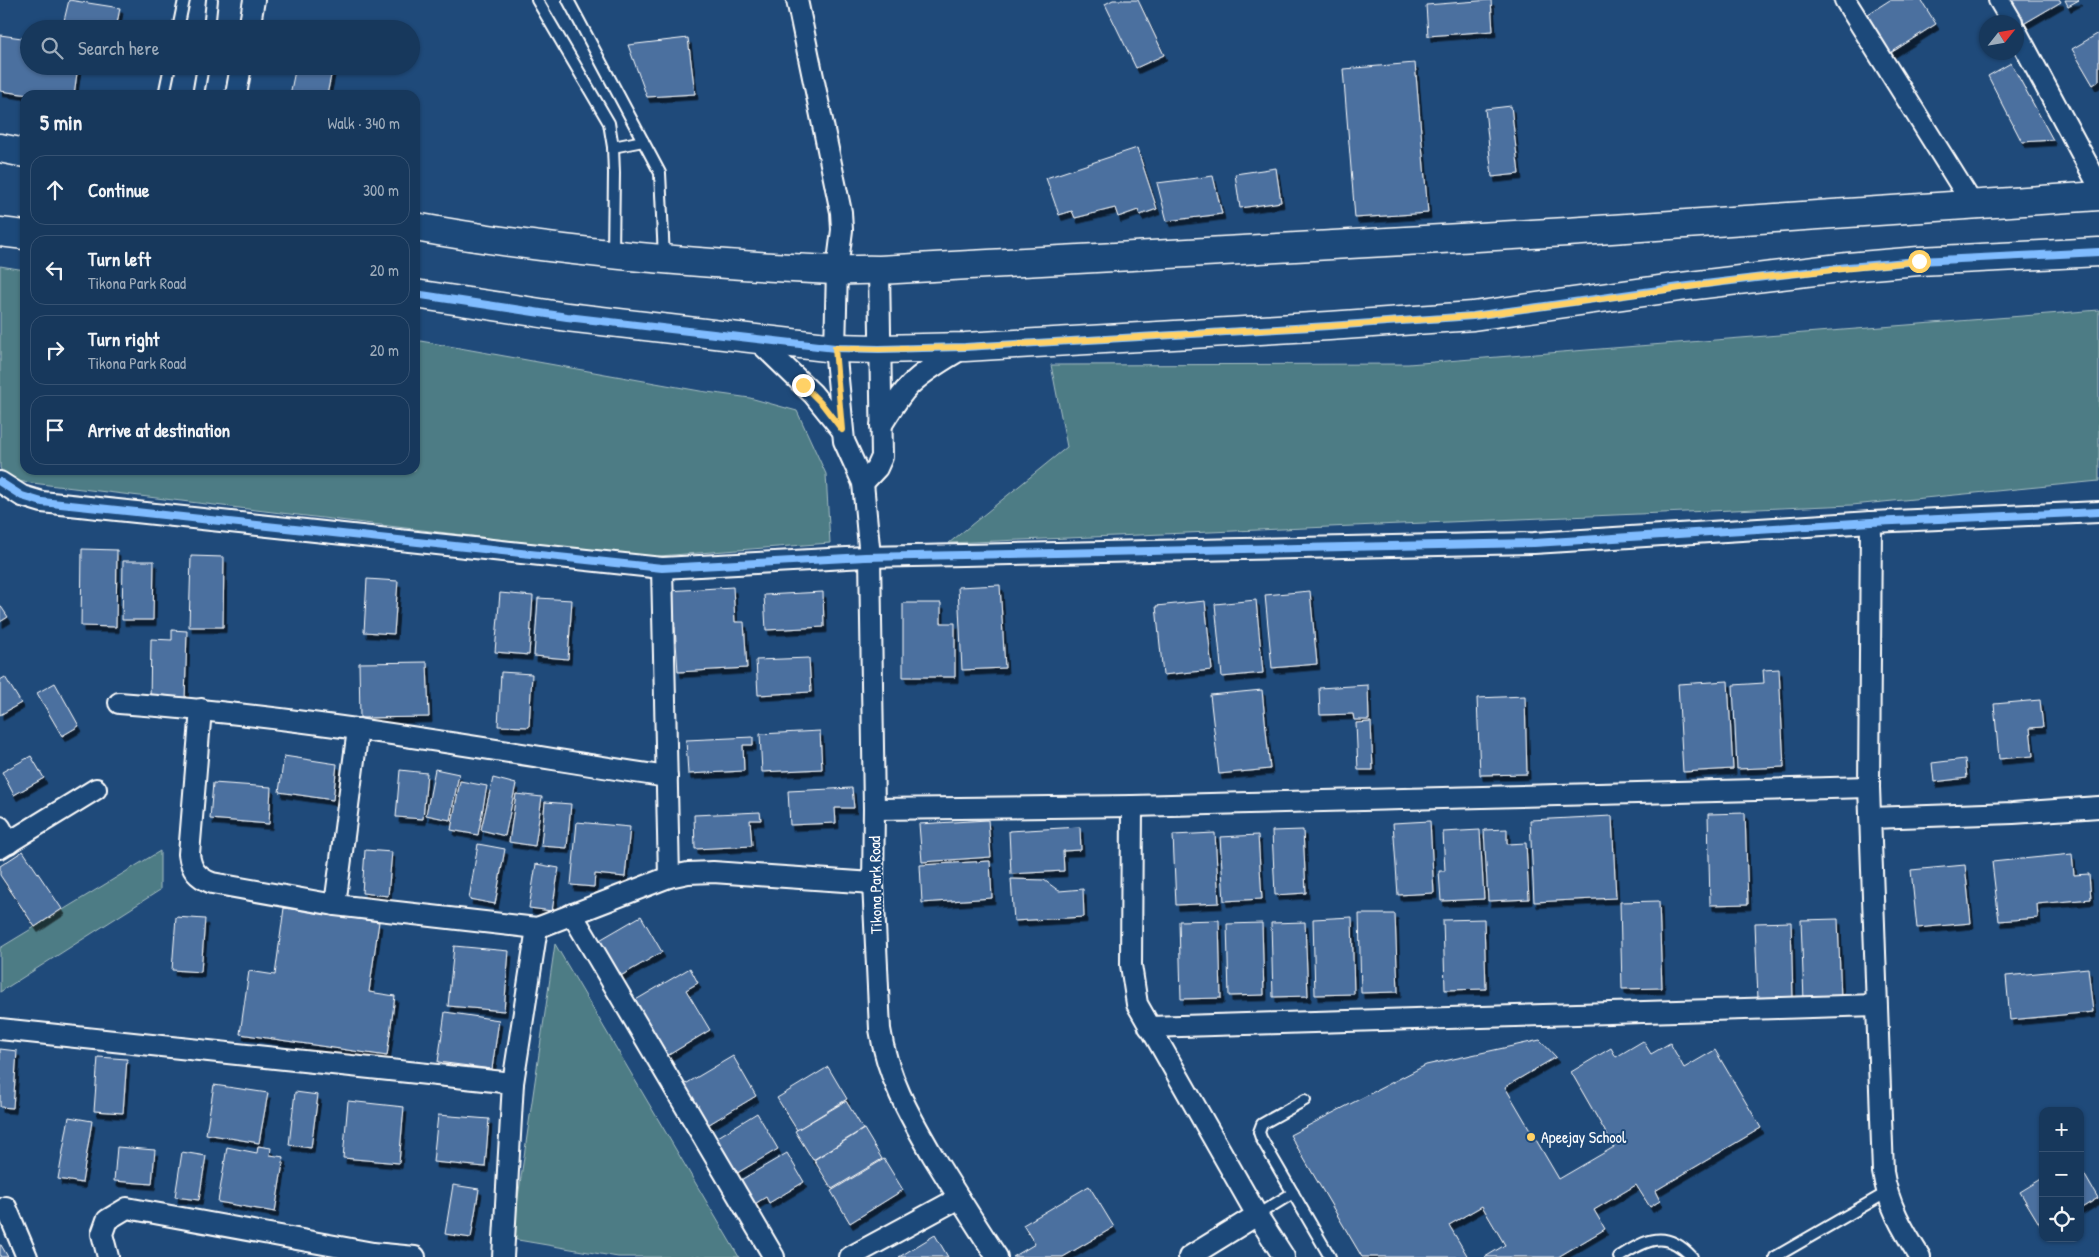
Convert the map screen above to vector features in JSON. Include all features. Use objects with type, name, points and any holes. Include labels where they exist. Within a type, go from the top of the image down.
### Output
[{"type":"street","points":[[251,20],[254,0]]},
{"type":"street","name":"Tikona Park Road","points":[[798,0],[830,160],[838,190],[842,230],[837,270],[835,348],[842,430],[846,450],[863,483],[870,557],[874,809],[873,883],[880,1029],[883,1048],[905,1107],[958,1198],[997,1257]]},
{"type":"street","points":[[1846,0],[1973,205]]},
{"type":"street","points":[[1999,0],[2008,15]]},
{"type":"street","points":[[2024,46],[2099,186]]},
{"type":"street","points":[[237,90],[240,75]]},
{"type":"street","points":[[0,148],[20,152]]},
{"type":"street","points":[[420,228],[565,250],[664,260],[837,270],[880,270],[1567,232],[2099,196]]},
{"type":"street","points":[[0,232],[20,234]]},
{"type":"street","points":[[420,295],[567,317],[835,348],[965,347],[1473,316],[1680,287],[1848,267],[1919,261],[2099,252]]},
{"type":"street","points":[[863,483],[877,468],[882,457],[879,349],[880,270]]},
{"type":"street","name":"Tikona Park Road","points":[[755,338],[812,394],[842,430]]},
{"type":"street","points":[[882,426],[900,396],[911,384],[925,372],[965,347]]},
{"type":"street","points":[[0,482],[22,496],[42,502],[662,568],[870,557],[1534,543],[1871,522],[2099,512]]},
{"type":"street","points":[[1871,522],[1868,787],[1871,818],[1876,1005],[1884,1172],[1886,1193],[1897,1219],[1920,1257]]},
{"type":"street","points":[[662,568],[668,777],[668,877]]},
{"type":"street","points":[[119,703],[201,709],[358,729],[668,777]]},
{"type":"street","points":[[201,709],[189,854],[193,871],[200,878],[212,883],[335,905],[537,928],[668,877],[688,873],[713,872],[873,883]]},
{"type":"street","points":[[335,905],[358,729]]},
{"type":"street","points":[[874,809],[1132,806],[1868,787]]},
{"type":"street","points":[[3,839],[96,789]]},
{"type":"street","points":[[1132,806],[1131,965],[1137,1004],[1257,1215],[1284,1257]]},
{"type":"street","points":[[1871,818],[2099,808]]},
{"type":"street","points":[[572,914],[774,1257]]},
{"type":"street","points":[[503,1257],[513,1083],[537,928]]},
{"type":"street","points":[[1149,1027],[1876,1005]]},
{"type":"street","points":[[0,1029],[513,1083]]},
{"type":"street","points":[[850,1257],[958,1198]]},
{"type":"street","points":[[6,1207],[27,1257]]},
{"type":"street","points":[[108,1257],[102,1234],[107,1220],[127,1208],[373,1255],[414,1257]]},
{"type":"street","points":[[1188,1257],[1257,1215]]},
{"type":"lane","points":[[180,20],[184,0]]},
{"type":"lane","points":[[210,20],[212,0]]},
{"type":"lane","points":[[537,0],[609,123],[613,147],[613,255]]},
{"type":"lane","points":[[568,0],[660,173],[664,260]]},
{"type":"lane","points":[[165,90],[168,75]]},
{"type":"lane","points":[[199,90],[201,75]]},
{"type":"lane","points":[[613,147],[643,141]]},
{"type":"lane","points":[[1305,1100],[1262,1124],[1259,1132],[1330,1257]]},
{"type":"lane","points":[[1257,1215],[1293,1193]]},
{"type":"lane","points":[[1775,1257],[1886,1193]]},
{"type":"lane","points":[[1619,1257],[1636,1246],[1662,1238],[1679,1246],[1692,1257]]},
{"type":"green space","points":[[0,266],[20,269],[20,475],[420,475],[420,341],[700,391],[750,398],[797,411],[826,474],[830,543],[646,557],[7,480],[0,468]]},
{"type":"green space","points":[[2099,310],[2099,481],[1852,505],[949,543],[1067,447],[1051,365],[1408,364]]},
{"type":"green space","points":[[160,851],[160,890],[0,992],[0,948]]},
{"type":"green space","points":[[555,944],[739,1257],[618,1257],[512,1239]]},
{"type":"building","points":[[69,0],[120,8],[118,20],[64,20]]},
{"type":"building","points":[[1113,0],[1138,0],[1164,55],[1136,68],[1105,4]]},
{"type":"building","points":[[1491,0],[1493,31],[1428,36],[1426,5]]},
{"type":"building","points":[[1890,0],[1921,0],[1936,24],[1889,54],[1865,16]]},
{"type":"building","points":[[2005,0],[2060,0],[2061,2],[2024,24],[2024,15],[2014,15]]},
{"type":"building","points":[[2065,0],[2079,0],[2068,6]]},
{"type":"building","points":[[2099,33],[2099,81],[2093,85],[2072,49]]},
{"type":"building","points":[[0,35],[20,38],[20,75],[77,75],[75,90],[20,90],[20,94],[0,91]]},
{"type":"building","points":[[688,38],[695,94],[647,97],[628,45]]},
{"type":"building","points":[[1415,63],[1428,213],[1355,218],[1343,69]]},
{"type":"building","points":[[2011,63],[2053,140],[2022,142],[1988,76]]},
{"type":"building","points":[[294,75],[331,75],[328,90],[291,90]]},
{"type":"building","points":[[1511,106],[1519,174],[1492,177],[1485,109]]},
{"type":"building","points":[[1137,148],[1157,209],[1140,215],[1138,210],[1118,217],[1115,208],[1075,218],[1072,211],[1059,215],[1046,178]]},
{"type":"building","points":[[1276,168],[1281,202],[1240,208],[1235,174]]},
{"type":"building","points":[[1213,176],[1222,214],[1167,221],[1157,183]]},
{"type":"building","points":[[82,549],[117,550],[116,627],[81,626]]},
{"type":"building","points":[[191,556],[224,557],[223,627],[189,627]]},
{"type":"building","points":[[123,561],[154,561],[153,620],[122,620]]},
{"type":"building","points":[[367,579],[398,581],[394,634],[364,632]]},
{"type":"building","points":[[1000,585],[1005,668],[962,670],[958,587]]},
{"type":"building","points":[[733,587],[735,622],[744,622],[747,668],[678,672],[675,627],[670,627],[668,591]]},
{"type":"building","points":[[1310,591],[1317,664],[1272,668],[1265,595]]},
{"type":"building","points":[[823,592],[824,627],[766,630],[764,595]]},
{"type":"building","points":[[500,593],[533,596],[529,655],[495,652]]},
{"type":"building","points":[[538,598],[572,600],[568,659],[534,656]]},
{"type":"building","points":[[1256,600],[1263,673],[1222,677],[1215,604]]},
{"type":"building","points":[[1205,601],[1212,670],[1163,675],[1156,606]]},
{"type":"building","points":[[903,603],[941,603],[941,623],[955,623],[955,677],[903,677]]},
{"type":"building","points":[[0,605],[8,617],[0,622]]},
{"type":"building","points":[[172,630],[187,631],[185,701],[150,701],[151,639],[172,640]]},
{"type":"building","points":[[809,658],[811,692],[758,695],[756,660]]},
{"type":"building","points":[[427,662],[429,717],[360,718],[359,663]]},
{"type":"building","points":[[1779,669],[1784,767],[1737,769],[1733,685],[1764,683],[1763,670]]},
{"type":"building","points":[[501,672],[532,674],[529,727],[498,726]]},
{"type":"building","points":[[5,677],[21,703],[0,715],[0,680]]},
{"type":"building","points":[[1728,681],[1733,769],[1683,772],[1678,684]]},
{"type":"building","points":[[55,683],[79,726],[62,736],[37,693]]},
{"type":"building","points":[[1368,685],[1369,720],[1354,720],[1353,714],[1320,715],[1319,688]]},
{"type":"building","points":[[1262,690],[1270,769],[1219,774],[1210,695]]},
{"type":"building","points":[[1525,696],[1527,774],[1480,775],[1477,698]]},
{"type":"building","points":[[2040,700],[2043,727],[2030,728],[2033,756],[1999,759],[1994,704]]},
{"type":"building","points":[[1371,722],[1373,770],[1358,770],[1356,723]]},
{"type":"building","points":[[820,731],[822,769],[762,772],[760,734]]},
{"type":"building","points":[[753,737],[753,745],[743,745],[744,771],[688,774],[686,740]]},
{"type":"building","points":[[31,756],[44,778],[14,795],[2,772]]},
{"type":"building","points":[[284,756],[337,764],[333,800],[279,792]]},
{"type":"building","points":[[1965,759],[1967,778],[1934,782],[1932,763]]},
{"type":"building","points":[[435,769],[459,774],[450,820],[426,815]]},
{"type":"building","points":[[400,770],[427,773],[423,819],[396,817]]},
{"type":"building","points":[[493,778],[516,784],[505,836],[481,830]]},
{"type":"building","points":[[460,781],[487,786],[478,835],[451,830]]},
{"type":"building","points":[[213,783],[271,787],[269,824],[210,819]]},
{"type":"building","points":[[852,788],[854,808],[835,808],[836,823],[790,825],[788,791]]},
{"type":"building","points":[[516,794],[542,797],[535,846],[509,842]]},
{"type":"building","points":[[545,802],[571,804],[567,848],[541,846]]},
{"type":"building","points":[[760,812],[761,820],[750,820],[752,846],[695,849],[694,815]]},
{"type":"building","points":[[1745,813],[1748,904],[1710,905],[1708,814]]},
{"type":"building","points":[[1612,816],[1616,898],[1534,902],[1530,820]]},
{"type":"building","points":[[988,820],[991,857],[922,862],[919,824]]},
{"type":"building","points":[[1430,821],[1434,893],[1398,895],[1393,823]]},
{"type":"building","points":[[577,822],[630,827],[625,877],[595,874],[594,887],[571,885]]},
{"type":"building","points":[[1080,827],[1081,850],[1063,851],[1064,871],[1011,874],[1009,831]]},
{"type":"building","points":[[1507,829],[1507,844],[1526,843],[1529,899],[1488,901],[1484,830]]},
{"type":"building","points":[[1303,830],[1306,893],[1275,895],[1272,831]]},
{"type":"building","points":[[1480,830],[1484,899],[1441,901],[1439,871],[1445,871],[1443,832]]},
{"type":"building","points":[[1215,833],[1219,903],[1176,905],[1173,835]]},
{"type":"building","points":[[1258,835],[1262,899],[1224,901],[1220,837]]},
{"type":"building","points":[[478,844],[505,849],[495,904],[469,899]]},
{"type":"building","points":[[365,850],[392,852],[388,896],[362,893]]},
{"type":"building","points":[[23,851],[62,909],[35,927],[0,875],[0,866]]},
{"type":"building","points":[[2072,854],[2074,875],[2089,874],[2091,899],[2037,904],[2038,918],[1999,921],[1992,862]]},
{"type":"building","points":[[990,861],[992,898],[922,903],[920,865]]},
{"type":"building","points":[[536,864],[559,868],[552,911],[529,908]]},
{"type":"building","points":[[1965,865],[1971,923],[1917,928],[1911,870]]},
{"type":"building","points":[[1011,879],[1044,880],[1059,891],[1083,889],[1084,917],[1014,921]]},
{"type":"building","points":[[1659,901],[1662,988],[1622,989],[1620,902]]},
{"type":"building","points":[[284,908],[379,922],[369,992],[395,996],[387,1056],[240,1034],[249,971],[275,975]]},
{"type":"building","points":[[1359,914],[1395,914],[1398,992],[1361,993]]},
{"type":"building","points":[[641,916],[662,952],[612,981],[591,945]]},
{"type":"building","points":[[176,917],[205,919],[201,972],[172,970]]},
{"type":"building","points":[[1352,917],[1354,994],[1315,995],[1313,919]]},
{"type":"building","points":[[1484,919],[1486,989],[1445,990],[1443,920]]},
{"type":"building","points":[[1838,919],[1841,1000],[1804,1001],[1801,920]]},
{"type":"building","points":[[1219,920],[1221,998],[1181,999],[1179,921]]},
{"type":"building","points":[[1305,922],[1308,996],[1273,997],[1271,923]]},
{"type":"building","points":[[1791,922],[1793,999],[1758,1000],[1755,923]]},
{"type":"building","points":[[1262,923],[1264,995],[1229,996],[1227,924]]},
{"type":"building","points":[[454,946],[509,951],[504,1011],[448,1006]]},
{"type":"building","points":[[690,968],[698,983],[686,990],[710,1030],[667,1056],[634,1001]]},
{"type":"building","points":[[2088,968],[2093,1012],[2010,1020],[2006,976]]},
{"type":"building","points":[[445,1012],[499,1020],[492,1069],[438,1062]]},
{"type":"building","points":[[1540,1040],[1556,1057],[1505,1087],[1559,1179],[1614,1147],[1571,1072],[1611,1048],[1616,1057],[1643,1041],[1651,1054],[1670,1043],[1684,1068],[1715,1050],[1761,1128],[1655,1191],[1660,1201],[1650,1207],[1636,1185],[1594,1210],[1605,1229],[1558,1257],[1485,1257],[1505,1245],[1482,1206],[1449,1225],[1468,1257],[1362,1257],[1290,1135],[1426,1065]]},
{"type":"building","points":[[0,1049],[17,1051],[13,1108],[0,1107]]},
{"type":"building","points":[[733,1056],[756,1096],[701,1129],[677,1089]]},
{"type":"building","points":[[98,1057],[127,1059],[123,1113],[94,1111]]},
{"type":"building","points":[[828,1067],[847,1099],[797,1130],[777,1098]]},
{"type":"building","points":[[214,1085],[268,1093],[259,1143],[206,1134]]},
{"type":"building","points":[[295,1092],[318,1095],[311,1148],[289,1145]]},
{"type":"building","points":[[348,1101],[404,1107],[399,1163],[343,1158]]},
{"type":"building","points":[[846,1101],[863,1129],[813,1160],[795,1131]]},
{"type":"building","points":[[757,1113],[778,1149],[734,1175],[713,1140]]},
{"type":"building","points":[[438,1115],[489,1119],[485,1167],[433,1162]]},
{"type":"building","points":[[69,1117],[92,1121],[82,1183],[58,1179]]},
{"type":"building","points":[[864,1129],[882,1159],[832,1189],[814,1160]]},
{"type":"building","points":[[258,1146],[271,1148],[270,1155],[284,1157],[275,1212],[218,1202],[227,1147],[257,1153]]},
{"type":"building","points":[[117,1147],[155,1150],[152,1184],[114,1181]]},
{"type":"building","points":[[182,1152],[206,1156],[199,1200],[175,1197]]},
{"type":"building","points":[[787,1153],[804,1182],[769,1203],[766,1197],[753,1205],[739,1181]]},
{"type":"building","points":[[884,1159],[903,1190],[850,1223],[831,1191]]},
{"type":"building","points":[[2084,1174],[2098,1198],[2084,1207]]},
{"type":"building","points":[[2039,1180],[2039,1223],[2020,1192]]},
{"type":"building","points":[[453,1185],[479,1189],[471,1238],[445,1234]]},
{"type":"building","points":[[1089,1186],[1114,1227],[1063,1257],[1013,1257],[1035,1244],[1023,1225]]},
{"type":"building","points":[[935,1235],[948,1257],[899,1257]]},
{"type":"building","points":[[1,1245],[8,1257],[0,1257]]},
{"type":"cycle path","points":[[420,295],[567,317],[835,348],[965,347],[1473,316],[1680,287],[1848,267],[1919,261],[2099,252]]},
{"type":"cycle path","points":[[0,482],[22,496],[42,502],[662,568],[865,557],[1534,543],[1871,522],[2099,512]]},
{"type":"place","name":"Apeejay School","points":[[1531,1137]]},
{"type":"route","points":[[803,385],[822,404],[842,430],[835,348],[965,347],[1473,316],[1680,287],[1848,267],[1919,261]]}]
